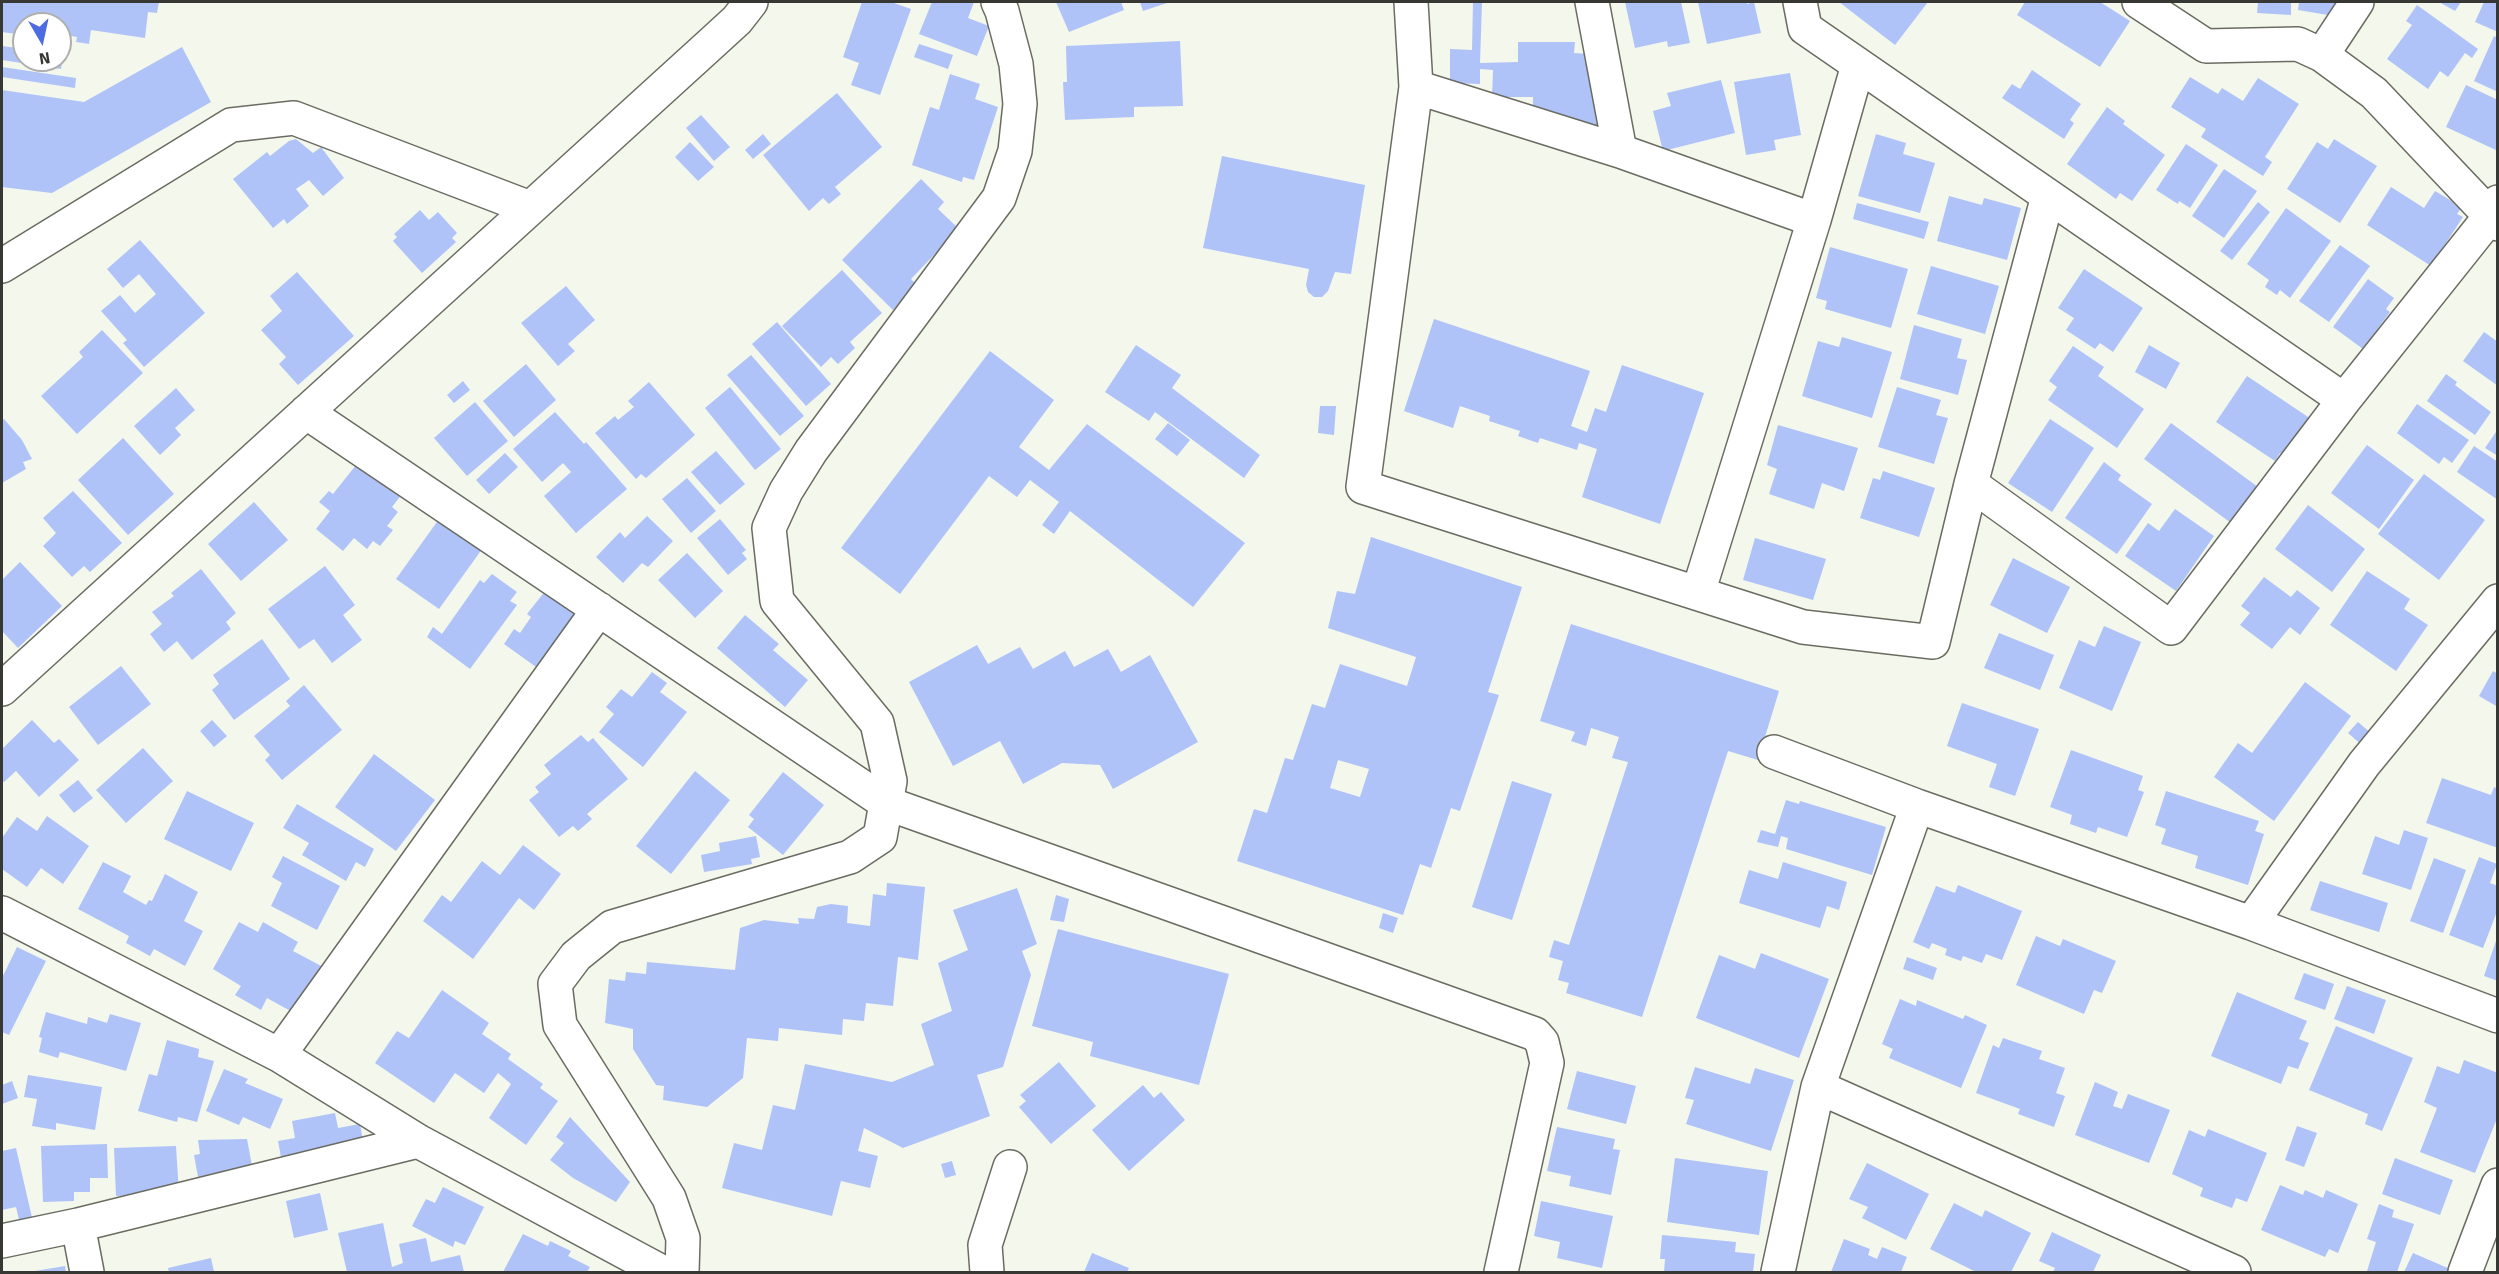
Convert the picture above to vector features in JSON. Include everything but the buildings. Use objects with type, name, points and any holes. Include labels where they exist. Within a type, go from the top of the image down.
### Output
[{"type":"street","points":[[2,689],[737,20],[751,2]]},
{"type":"street","points":[[682,1272],[683,1238],[669,1198],[560,1025],[555,984],[576,956],[612,927],[850,857],[880,837],[890,781],[877,723],[777,601],[769,528],[786,491],[811,451],[999,198],[1015,151],[1020,104],[1016,64],[998,2]]},
{"type":"street","points":[[1411,2],[1416,87],[1363,487],[1803,627],[1933,642],[1971,484],[2048,196]]},
{"type":"street","points":[[1592,2],[1620,151]]},
{"type":"street","points":[[1800,2],[1805,28],[2344,400]]},
{"type":"street","points":[[1971,484],[2171,628],[2344,400],[2495,215],[2374,93],[2322,55],[2298,44],[2206,46],[2139,2]]},
{"type":"street","points":[[2322,55],[2357,2]]},
{"type":"street","points":[[1698,593],[1814,220],[1858,65]]},
{"type":"street","points":[[1416,87],[1620,151],[1814,220]]},
{"type":"street","points":[[2,266],[231,125],[294,118],[530,208]]},
{"type":"street","points":[[306,412],[886,802],[1535,1034],[1542,1042],[1547,1063],[1501,1272]]},
{"type":"street","points":[[2251,923],[2364,764],[2498,601]]},
{"type":"street","points":[[279,1055],[599,609]]},
{"type":"street","points":[[1774,752],[1917,806],[2251,923],[2498,1016]]},
{"type":"street","points":[[1778,1272],[1818,1087],[1917,806]]},
{"type":"street","points":[[2,913],[279,1055],[418,1141],[662,1272]]},
{"type":"street","points":[[1818,1087],[2228,1271]]},
{"type":"street","points":[[2,1242],[78,1226],[418,1141]]},
{"type":"street","points":[[987,1272],[985,1245],[1010,1167]]},
{"type":"street","points":[[2465,1272],[2498,1185]]},
{"type":"street","points":[[78,1226],[87,1272]]}]
